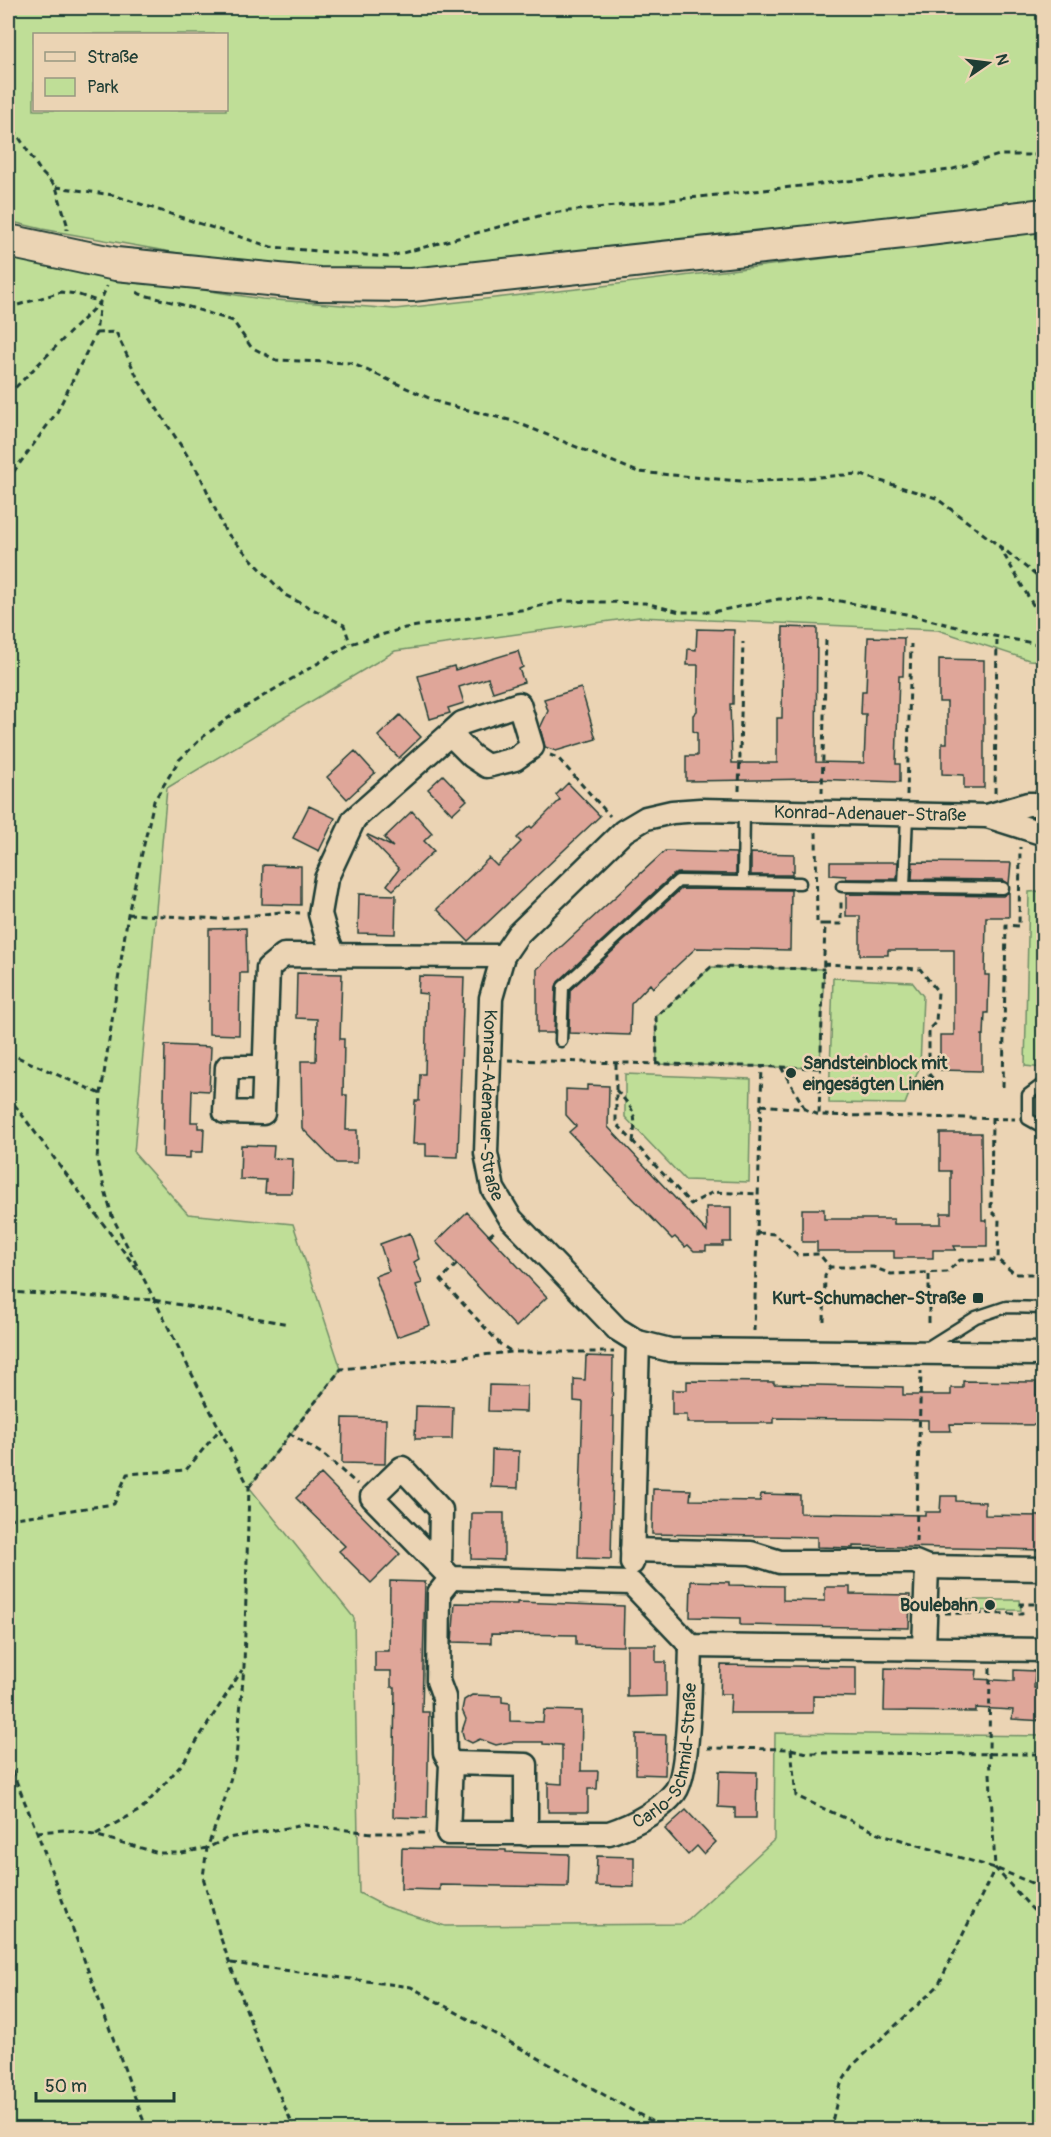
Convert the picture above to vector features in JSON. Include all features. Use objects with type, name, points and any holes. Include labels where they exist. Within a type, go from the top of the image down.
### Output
[{"type":"main road","points":[[8,241],[64,253],[115,268],[319,284],[412,285],[900,233],[1044,215]]},
{"type":"street","points":[[334,955],[320,914],[326,879],[354,819],[462,723],[519,704],[532,747],[515,759],[487,766],[472,756],[450,734]]},
{"type":"street","name":"Konrad-Adenauer-Straße","points":[[987,816],[1028,804],[1044,804]]},
{"type":"street","name":"Konrad-Adenauer-Straße","points":[[638,1342],[617,1329],[511,1219],[493,1189],[486,1153],[491,998],[503,956],[518,934],[624,831],[646,818],[672,812],[700,810],[987,816],[1044,834]]},
{"type":"street","points":[[264,1067],[268,968],[284,955],[503,956]]},
{"type":"street","points":[[631,1583],[638,1342],[670,1350],[1044,1354]]},
{"type":"street","points":[[448,1833],[451,1763],[445,1753],[444,1697],[438,1681],[439,1593],[446,1572],[441,1510],[402,1468],[372,1497],[446,1572],[631,1583],[691,1646],[1044,1650]]},
{"type":"street","points":[[632,1550],[751,1553],[780,1562],[1044,1569]]},
{"type":"street","points":[[921,1565],[925,1613],[924,1647]]},
{"type":"street","name":"Carlo-Schmid-Straße","points":[[448,1833],[609,1833],[630,1826],[656,1810],[676,1790],[683,1769],[691,1646]]},
{"type":"street","points":[[451,1763],[526,1765],[526,1834]]},
{"type":"lane","points":[[742,811],[744,882]]},
{"type":"lane","points":[[904,887],[906,815]]},
{"type":"lane","points":[[561,1041],[563,987],[678,881],[800,883]]},
{"type":"lane","points":[[842,886],[1004,888]]},
{"type":"lane","points":[[1044,1083],[1028,1095],[1028,1119],[1044,1128]]},
{"type":"lane","points":[[1044,1283],[1044,1325]]},
{"type":"lane","points":[[922,1351],[976,1317],[1006,1307],[1043,1308]]},
{"type":"path","points":[[8,120],[42,172],[56,187],[67,224],[64,253]]},
{"type":"path","points":[[56,187],[113,195],[271,247],[388,256],[550,213],[950,170],[999,155],[1044,155]]},
{"type":"path","points":[[8,483],[12,474],[57,412],[96,333],[100,303],[115,268],[141,294],[183,304],[233,321],[251,347],[276,360],[351,363],[440,403],[513,421],[638,472],[751,482],[858,474],[936,498],[1044,582]]},
{"type":"path","points":[[8,308],[61,292],[76,294],[100,303]]},
{"type":"path","points":[[8,395],[100,303]]},
{"type":"path","points":[[96,333],[116,332],[139,381],[200,475],[225,531],[285,596],[344,625],[350,644]]},
{"type":"path","points":[[998,545],[1036,610],[1044,650]]},
{"type":"path","points":[[296,2130],[266,2065],[220,1936],[203,1876],[207,1848],[222,1809],[236,1759],[244,1667],[249,1487],[112,1216],[97,1161],[101,1094],[128,914],[154,801],[179,760],[204,736],[236,713],[350,644],[405,628],[527,609],[562,601],[645,603],[680,612],[712,612],[778,599],[840,601],[1042,645]]},
{"type":"path","points":[[987,816],[995,803],[998,637]]},
{"type":"path","points":[[826,640],[818,812],[817,924],[841,924],[842,886]]},
{"type":"path","points":[[742,811],[743,642]]},
{"type":"path","points":[[906,815],[911,644]]},
{"type":"path","points":[[532,747],[558,758],[624,831]]},
{"type":"path","points":[[1003,1087],[1006,925],[1019,926],[1020,845]]},
{"type":"path","points":[[128,914],[220,919],[281,912]]},
{"type":"path","points":[[819,1115],[825,924]]},
{"type":"path","points":[[824,964],[920,969],[938,992],[936,1022],[929,1029],[929,1074],[939,1086]]},
{"type":"path","points":[[657,1064],[656,1017],[711,967],[824,969]]},
{"type":"path","points":[[8,1053],[101,1094]]},
{"type":"path","points":[[488,1060],[820,1068]]},
{"type":"path","points":[[616,1063],[616,1123],[691,1204],[713,1192],[759,1194]]},
{"type":"path","points":[[753,1351],[762,1066]]},
{"type":"path","points":[[781,1067],[805,1109]]},
{"type":"path","points":[[615,1089],[629,1104],[636,1118],[633,1141]]},
{"type":"path","points":[[8,1095],[144,1279]]},
{"type":"path","points":[[761,1105],[805,1109],[819,1115],[1028,1119]]},
{"type":"path","points":[[992,1118],[991,1211],[999,1219],[998,1260]]},
{"type":"path","points":[[758,1233],[775,1233],[796,1255],[819,1254],[830,1267]]},
{"type":"path","points":[[830,1267],[873,1266],[891,1274],[929,1273],[947,1272],[960,1260],[998,1260],[1015,1274],[1034,1274]]},
{"type":"path","points":[[457,1264],[441,1281],[500,1344],[512,1352]]},
{"type":"path","points":[[824,1321],[825,1275],[830,1267]]},
{"type":"path","points":[[929,1273],[929,1323]]},
{"type":"path","points":[[8,1292],[153,1300],[289,1324]]},
{"type":"path","points":[[249,1487],[341,1369],[512,1352],[625,1352],[638,1342]]},
{"type":"path","points":[[921,1565],[922,1351]]},
{"type":"path","points":[[8,1519],[114,1504],[127,1474],[186,1470],[220,1429]]},
{"type":"path","points":[[289,1433],[324,1455],[372,1497]]},
{"type":"path","points":[[925,1613],[1022,1614],[1022,1604],[1044,1604]]},
{"type":"path","points":[[830,2130],[840,2084],[852,2066],[938,1986],[995,1868],[989,1754],[990,1648]]},
{"type":"path","points":[[94,1835],[142,1809],[183,1763],[244,1667]]},
{"type":"path","points":[[686,1748],[791,1749],[807,1753],[1044,1754]]},
{"type":"path","points":[[791,1749],[796,1796],[878,1833],[995,1868],[1044,1888]]},
{"type":"path","points":[[8,1761],[37,1832],[147,2130]]},
{"type":"path","points":[[37,1832],[65,1830],[94,1835],[159,1853],[182,1853],[207,1848],[228,1838],[304,1825],[372,1833],[448,1833]]},
{"type":"path","points":[[995,1868],[1044,1922]]},
{"type":"path","points":[[231,1963],[411,1987],[667,2130]]},
{"type":"green space","points":[[8,8],[1043,8],[1043,203],[361,276],[217,260],[8,221]]},
{"type":"green space","points":[[1043,231],[1043,661],[1029,660],[938,630],[639,617],[395,651],[167,788],[134,1153],[188,1214],[293,1224],[341,1369],[249,1487],[354,1618],[359,1893],[386,1907],[445,1926],[683,1924],[774,1840],[775,1733],[1043,1736],[1043,2129],[8,2129],[8,257],[86,272],[262,299],[395,309],[586,288]]},
{"type":"green space","points":[[1044,891],[1043,1068],[1025,1066],[1029,892]]},
{"type":"green space","points":[[711,967],[824,969],[820,1068],[657,1064],[656,1017]]},
{"type":"green space","points":[[833,978],[912,982],[923,996],[920,1066],[905,1104],[829,1103]]},
{"type":"green space","points":[[625,1074],[751,1079],[749,1182],[685,1180],[625,1117]]},
{"type":"green space","name":"Boulebahn","points":[[959,1600],[1020,1600],[1021,1610],[959,1611]]},
{"type":"building","points":[[783,627],[817,628],[816,762],[864,763],[866,714],[861,714],[862,691],[866,691],[868,637],[904,638],[903,676],[899,676],[896,764],[900,764],[900,782],[812,779],[686,781],[686,756],[697,756],[697,733],[693,731],[693,715],[697,711],[698,665],[687,665],[688,649],[696,650],[697,629],[734,630],[733,704],[730,704],[732,763],[777,763],[777,718],[782,718]]},
{"type":"building","points":[[518,651],[523,667],[519,669],[524,682],[493,692],[488,678],[459,687],[464,703],[448,708],[450,713],[430,719],[418,676],[454,666],[455,670]]},
{"type":"building","points":[[939,659],[984,660],[984,788],[964,788],[964,775],[942,774],[942,743],[947,743],[947,702],[939,702]]},
{"type":"building","points":[[581,688],[596,739],[556,751],[545,747],[540,728],[548,711],[544,699]]},
{"type":"building","points":[[400,715],[421,737],[399,758],[378,736]]},
{"type":"building","points":[[355,751],[375,773],[347,799],[327,777]]},
{"type":"building","points":[[443,775],[467,800],[452,814],[428,789]]},
{"type":"building","points":[[568,783],[600,816],[468,941],[437,909],[489,858],[497,866],[521,842],[517,838],[530,826],[532,828],[560,800],[556,795]]},
{"type":"building","points":[[309,806],[335,818],[319,851],[293,838]]},
{"type":"building","points":[[412,811],[432,833],[424,841],[434,851],[393,890],[387,885],[399,869],[367,836],[393,847],[384,838]]},
{"type":"building","points":[[665,851],[736,853],[736,874],[678,873],[673,875],[558,982],[554,1033],[537,1033],[537,969]]},
{"type":"building","points":[[751,853],[794,854],[794,871],[792,875],[751,875]]},
{"type":"building","points":[[830,862],[898,862],[897,879],[846,879],[846,876],[830,875]]},
{"type":"building","points":[[913,862],[1011,863],[1009,884],[1003,880],[912,879]]},
{"type":"building","points":[[263,865],[301,866],[301,905],[262,904]]},
{"type":"building","points":[[681,889],[791,890],[790,950],[696,948],[653,988],[650,984],[631,1004],[630,1035],[569,1033],[570,990]]},
{"type":"building","points":[[1009,892],[1009,917],[986,917],[985,975],[989,975],[988,1013],[985,1013],[984,1035],[982,1035],[982,1071],[940,1070],[940,1035],[954,1035],[954,950],[888,950],[888,955],[860,955],[860,916],[846,916],[846,894],[1003,896]]},
{"type":"building","points":[[359,894],[396,895],[395,934],[358,933]]},
{"type":"building","points":[[246,928],[247,973],[240,973],[239,1035],[209,1034],[209,929]]},
{"type":"building","points":[[297,973],[342,974],[340,1039],[344,1039],[343,1095],[347,1095],[346,1130],[357,1130],[357,1163],[336,1163],[302,1128],[301,1061],[316,1061],[317,1019],[296,1018]]},
{"type":"building","points":[[419,976],[464,977],[458,1157],[426,1156],[426,1144],[413,1144],[415,1101],[419,1101],[420,1074],[425,1074],[427,994],[418,993]]},
{"type":"building","points":[[165,1045],[211,1047],[209,1091],[192,1090],[191,1122],[198,1122],[198,1128],[204,1128],[203,1152],[190,1152],[190,1158],[163,1157]]},
{"type":"building","points":[[587,1085],[609,1086],[608,1127],[707,1232],[706,1207],[731,1207],[731,1242],[723,1242],[723,1246],[706,1246],[706,1251],[694,1251],[688,1245],[685,1247],[675,1237],[672,1239],[569,1132],[576,1126],[566,1115],[566,1089],[587,1090]]},
{"type":"building","points":[[940,1133],[981,1133],[982,1220],[987,1220],[987,1246],[954,1246],[956,1250],[933,1250],[933,1258],[894,1258],[894,1251],[817,1251],[817,1242],[802,1242],[802,1209],[824,1209],[824,1219],[894,1219],[894,1224],[941,1224],[941,1213],[951,1213],[951,1171],[940,1171]]},
{"type":"building","points":[[241,1145],[274,1146],[273,1158],[293,1159],[292,1193],[265,1193],[266,1180],[240,1179]]},
{"type":"building","points":[[467,1212],[547,1297],[516,1327],[436,1242]]},
{"type":"building","points":[[410,1233],[419,1259],[414,1262],[422,1283],[416,1285],[430,1325],[397,1337],[375,1276],[389,1271],[380,1244]]},
{"type":"building","points":[[586,1356],[613,1357],[611,1559],[578,1558],[583,1402],[574,1401],[574,1379],[585,1380]]},
{"type":"building","points":[[687,1381],[903,1387],[903,1395],[951,1395],[951,1388],[963,1388],[963,1381],[1036,1382],[1036,1395],[1044,1395],[1044,1425],[950,1424],[951,1431],[928,1431],[928,1420],[774,1418],[774,1423],[687,1423],[687,1415],[672,1415],[672,1390],[687,1390]]},
{"type":"building","points":[[489,1385],[527,1386],[526,1412],[488,1411]]},
{"type":"building","points":[[416,1406],[453,1407],[452,1439],[415,1439]]},
{"type":"building","points":[[343,1418],[386,1419],[385,1464],[342,1463]]},
{"type":"building","points":[[492,1450],[519,1451],[518,1488],[491,1487]]},
{"type":"building","points":[[321,1474],[400,1554],[371,1583],[339,1551],[345,1546],[296,1498]]},
{"type":"building","points":[[653,1489],[691,1490],[690,1500],[760,1501],[761,1494],[800,1495],[800,1513],[925,1515],[925,1512],[940,1512],[941,1496],[956,1496],[956,1501],[985,1502],[985,1515],[1044,1516],[1044,1550],[817,1547],[817,1537],[652,1534]]},
{"type":"building","points":[[472,1513],[504,1513],[504,1560],[471,1559]]},
{"type":"building","points":[[390,1581],[425,1582],[422,1712],[429,1712],[427,1818],[393,1817],[395,1687],[391,1687],[391,1671],[375,1671],[375,1651],[389,1651]]},
{"type":"building","points":[[691,1581],[729,1582],[729,1585],[783,1586],[783,1600],[825,1601],[825,1587],[850,1587],[850,1594],[910,1595],[909,1628],[740,1625],[740,1618],[690,1617]]},
{"type":"building","points":[[517,1602],[624,1606],[623,1646],[576,1645],[576,1635],[491,1634],[491,1643],[452,1642],[455,1603],[517,1604]]},
{"type":"building","points":[[627,1645],[656,1645],[656,1662],[666,1662],[666,1696],[627,1697]]},
{"type":"building","points":[[721,1665],[856,1667],[856,1697],[813,1696],[813,1713],[730,1713],[731,1694],[720,1694]]},
{"type":"building","points":[[885,1668],[977,1670],[976,1679],[1014,1681],[1014,1670],[1035,1671],[1034,1688],[1044,1689],[1044,1721],[1012,1719],[1013,1710],[976,1708],[976,1712],[884,1711]]},
{"type":"building","points":[[472,1695],[502,1696],[502,1702],[510,1703],[510,1721],[543,1722],[544,1710],[582,1711],[581,1771],[598,1771],[597,1789],[588,1789],[588,1812],[548,1812],[548,1783],[562,1784],[562,1745],[543,1744],[543,1742],[510,1742],[496,1745],[480,1739],[472,1743],[464,1739],[462,1731],[466,1719],[462,1710],[464,1700]]},
{"type":"building","points":[[636,1734],[666,1735],[665,1775],[636,1774]]},
{"type":"building","points":[[719,1771],[757,1772],[756,1818],[735,1818],[735,1808],[718,1807]]},
{"type":"building","points":[[686,1810],[716,1842],[704,1854],[697,1846],[688,1855],[665,1829]]},
{"type":"building","points":[[402,1848],[569,1854],[568,1887],[440,1885],[440,1890],[401,1889]]},
{"type":"building","points":[[597,1856],[634,1857],[634,1887],[596,1886]]},
{"type":"place","name":"Sandsteinblock mit eingesägten Linien","points":[[791,1073]]},
{"type":"place","name":"Kurt-Schumacher-Straße","points":[[978,1298]]},
{"type":"place","name":"Boulebahn","points":[[990,1605]]}]
